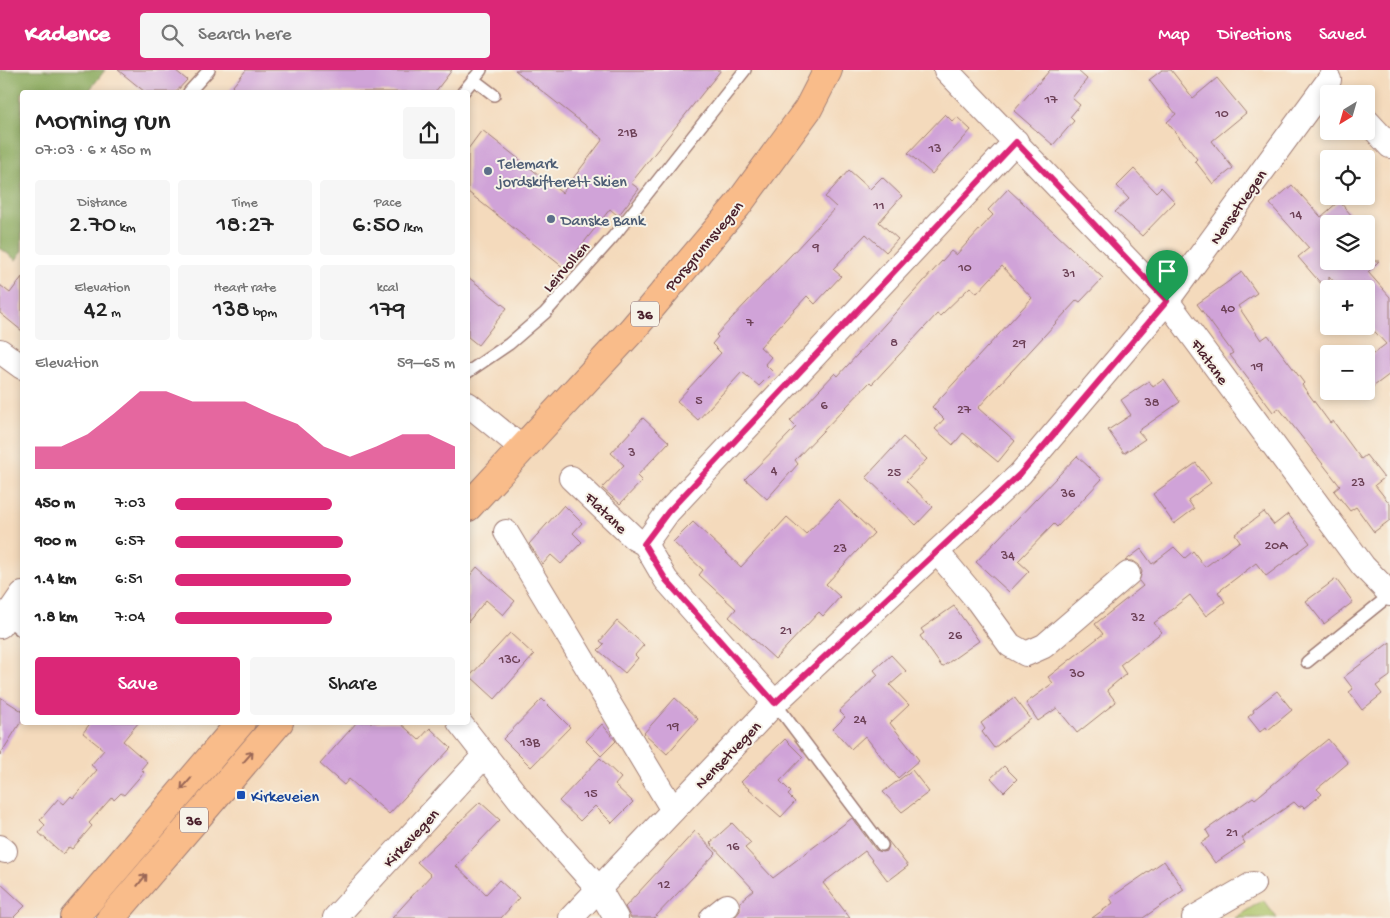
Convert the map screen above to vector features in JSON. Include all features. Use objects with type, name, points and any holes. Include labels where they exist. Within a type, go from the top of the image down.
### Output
[{"type":"highway","name":"Porsgrunnsvegen","points":[[470,505],[632,330],[736,206],[808,109],[828,70]]},
{"type":"highway","name":"Porsgrunnsvegen","points":[[808,109],[840,82],[849,70]]},
{"type":"highway","name":"36","points":[[81,916],[239,725]]},
{"type":"highway","name":"36","points":[[111,918],[276,725]]},
{"type":"street","name":"Flatane","points":[[946,70],[1167,301],[1363,566],[1390,594]]},
{"type":"street","name":"Nensetvegen","points":[[571,918],[775,703],[1020,474],[1167,301],[1330,81]]},
{"type":"street","points":[[1375,130],[1390,146]]},
{"type":"street","name":"Flatane","points":[[644,544],[668,512],[1016,142]]},
{"type":"street","points":[[0,351],[20,366]]},
{"type":"street","points":[[470,406],[522,448]]},
{"type":"street","name":"Flatane","points":[[571,478],[634,538],[644,544],[666,580],[775,703]]},
{"type":"street","points":[[506,532],[673,810]]},
{"type":"street","points":[[937,552],[978,600],[1010,645],[1026,654],[1044,646],[1128,574]]},
{"type":"street","points":[[9,625],[20,599]]},
{"type":"street","points":[[461,725],[524,805],[599,888],[616,918]]},
{"type":"street","name":"Kirkevegen","points":[[335,918],[485,755]]},
{"type":"street","points":[[1194,918],[1252,884]]},
{"type":"lane","points":[[191,90],[209,70]]},
{"type":"lane","name":"Leirvollen","points":[[470,371],[509,344],[545,313],[613,237],[745,70]]},
{"type":"lane","points":[[465,90],[477,75],[494,95]]},
{"type":"lane","points":[[1307,662],[1390,594]]},
{"type":"lane","points":[[775,703],[882,845]]},
{"type":"green space","points":[[0,70],[105,70],[90,90],[20,90],[20,254],[16,260],[0,248]]},
{"type":"green space","points":[[1263,900],[1277,918],[1235,918]]},
{"type":"building","points":[[118,70],[175,70],[187,80],[178,90],[143,90]]},
{"type":"building","points":[[246,70],[452,70],[437,90],[230,90]]},
{"type":"building","points":[[515,70],[721,70],[631,183],[639,189],[618,216],[610,209],[564,268],[470,194],[470,146],[482,130],[562,193],[603,139]]},
{"type":"building","points":[[1050,70],[1077,70],[1087,79],[1072,98],[1080,105],[1070,117],[1074,121],[1053,145],[1014,111]]},
{"type":"building","points":[[1162,70],[1171,70],[1193,98],[1217,78],[1246,113],[1212,141],[1233,168],[1213,184],[1195,161],[1197,159],[1167,122],[1176,114],[1149,80]]},
{"type":"building","points":[[945,114],[953,122],[957,117],[971,130],[932,174],[908,153]]},
{"type":"building","points":[[1134,169],[1156,192],[1161,187],[1175,202],[1142,236],[1115,212],[1129,199],[1117,186]]},
{"type":"building","points":[[849,170],[870,189],[882,177],[902,196],[879,222],[898,239],[886,252],[866,234],[833,269],[841,276],[815,304],[807,296],[760,347],[771,357],[765,364],[773,372],[759,386],[742,372],[698,420],[677,401],[721,353],[712,344],[718,337],[716,335],[836,207],[825,197]]},
{"type":"building","points":[[1292,185],[1320,216],[1320,270],[1370,270],[1368,272],[1390,297],[1390,374],[1375,385],[1375,352],[1386,344],[1375,332],[1375,280],[1332,280],[1329,276],[1329,280],[1320,280],[1320,283],[1298,257],[1309,248],[1270,204]]},
{"type":"building","points":[[1008,189],[1103,278],[1080,302],[1077,300],[978,408],[1015,441],[998,462],[963,433],[953,445],[935,429],[944,419],[932,407],[1032,298],[1002,266],[977,293],[970,287],[940,316],[937,314],[872,384],[870,382],[795,460],[798,464],[767,499],[745,479],[796,427],[790,421],[835,373],[838,376],[951,251],[956,255],[993,215],[988,210]]},
{"type":"building","points":[[1334,205],[1342,205],[1351,215],[1323,215]]},
{"type":"building","points":[[1242,272],[1257,293],[1238,306],[1261,340],[1268,335],[1304,383],[1302,385],[1330,423],[1333,421],[1361,459],[1366,455],[1384,478],[1375,485],[1390,504],[1390,520],[1374,532],[1356,507],[1350,511],[1334,491],[1340,486],[1279,408],[1273,412],[1230,355],[1233,353],[1197,304]]},
{"type":"building","points":[[470,279],[507,308],[478,345],[470,339]]},
{"type":"building","points":[[20,280],[20,329],[0,313],[0,285],[10,293]]},
{"type":"building","points":[[1164,379],[1180,402],[1138,431],[1145,439],[1124,453],[1108,430],[1131,415],[1121,400],[1149,381],[1153,387]]},
{"type":"building","points":[[643,418],[669,442],[637,476],[642,481],[620,504],[602,488],[624,465],[611,453]]},
{"type":"building","points":[[903,437],[927,459],[906,481],[933,507],[916,525],[866,477]]},
{"type":"building","points":[[1077,456],[1102,479],[1057,527],[1054,524],[1018,561],[1029,571],[1009,592],[976,562]]},
{"type":"building","points":[[1196,463],[1211,483],[1188,500],[1194,509],[1174,524],[1153,494]]},
{"type":"building","points":[[839,500],[874,533],[826,584],[840,597],[823,616],[819,612],[775,659],[729,617],[736,609],[699,575],[703,570],[673,542],[693,522],[741,567],[787,517],[806,534]]},
{"type":"building","points":[[564,505],[582,523],[573,533],[582,542],[561,564],[551,555],[543,564],[529,544]]},
{"type":"building","points":[[1264,512],[1274,525],[1288,514],[1310,543],[1266,576],[1256,563],[1218,592],[1225,602],[1206,616],[1190,595],[1154,623],[1162,632],[1120,665],[1126,674],[1107,690],[1116,702],[1077,733],[1057,708],[1038,721],[1026,703],[1053,683],[1048,677],[1103,634],[1095,624],[1143,586],[1139,581],[1142,572],[1139,565],[1133,561],[1125,561],[1141,549],[1152,564],[1174,547],[1185,558],[1193,551],[1205,567],[1240,541],[1235,534]]},
{"type":"building","points":[[477,567],[515,601],[503,615],[486,600],[470,620],[470,576]]},
{"type":"building","points":[[1336,579],[1353,602],[1324,624],[1306,601]]},
{"type":"building","points":[[954,606],[979,641],[942,667],[920,636],[924,633],[921,629]]},
{"type":"building","points":[[617,621],[644,645],[635,655],[638,658],[625,673],[598,650],[604,644],[600,641]]},
{"type":"building","points":[[510,633],[534,655],[495,699],[470,676]]},
{"type":"building","points":[[1390,642],[1390,676],[1376,686],[1382,694],[1362,710],[1349,692],[1353,689],[1344,677]]},
{"type":"building","points":[[891,655],[906,671],[890,685],[909,705],[890,723],[919,760],[898,778],[865,736],[851,749],[833,729],[845,717],[839,711],[878,675],[874,670]]},
{"type":"building","points":[[1277,691],[1292,710],[1268,730],[1266,727],[1260,732],[1248,717],[1254,712],[1253,710]]},
{"type":"building","points":[[0,697],[20,710],[20,723],[0,755]]},
{"type":"building","points":[[1014,697],[1031,719],[994,748],[982,732],[985,729],[981,723]]},
{"type":"building","points":[[675,698],[698,719],[667,754],[644,733]]},
{"type":"building","points":[[542,699],[570,727],[531,767],[503,739]]},
{"type":"building","points":[[602,724],[616,741],[601,756],[586,741]]},
{"type":"building","points":[[89,725],[136,725],[123,741],[147,762],[141,769],[144,772],[124,795],[121,793],[114,800],[112,797],[89,823],[92,826],[72,849],[69,847],[63,854],[39,833],[45,825],[40,820],[58,799],[64,804],[71,796],[73,798],[97,770],[91,765],[104,750],[83,733]]},
{"type":"building","points":[[354,725],[402,725],[419,740],[430,728],[451,748],[389,814],[349,779],[344,785],[320,764]]},
{"type":"building","points":[[785,739],[803,757],[780,781],[791,792],[788,795],[795,802],[781,817],[741,782]]},
{"type":"building","points":[[1328,739],[1348,763],[1317,789],[1322,794],[1305,808],[1302,805],[1299,807],[1294,802],[1242,838],[1245,843],[1215,863],[1201,843],[1210,837],[1206,830],[1253,797],[1255,799]]},
{"type":"building","points":[[600,758],[621,778],[615,785],[633,802],[612,823],[595,806],[580,821],[559,801]]},
{"type":"building","points":[[1004,766],[1017,779],[1004,792],[991,778]]},
{"type":"building","points":[[912,770],[929,792],[902,812],[883,792]]},
{"type":"building","points":[[480,802],[500,820],[456,866],[486,894],[499,880],[519,898],[501,918],[392,918],[431,875],[417,862]]},
{"type":"building","points":[[852,818],[876,850],[887,851],[889,845],[881,832],[908,866],[888,881],[865,851],[823,883],[850,918],[734,918],[740,911],[740,902],[754,890],[710,843],[732,823],[751,843],[745,848],[773,878]]},
{"type":"building","points":[[695,831],[716,853],[654,918],[631,918],[625,907]]},
{"type":"building","points":[[1164,861],[1184,890],[1143,918],[1092,918],[1113,903],[1110,898]]},
{"type":"building","points":[[0,883],[25,906],[13,918],[0,918]]},
{"type":"place","name":"Telemark jordskifterett Skien","points":[[488,171]]},
{"type":"place","name":"Danske Bank","points":[[551,219]]},
{"type":"place","name":"Kirkeveien","points":[[241,795]]},
{"type":"route","points":[[1016,142],[1167,301],[1085,400],[1020,474],[775,703],[666,580],[644,544],[668,512],[1016,142]]}]
